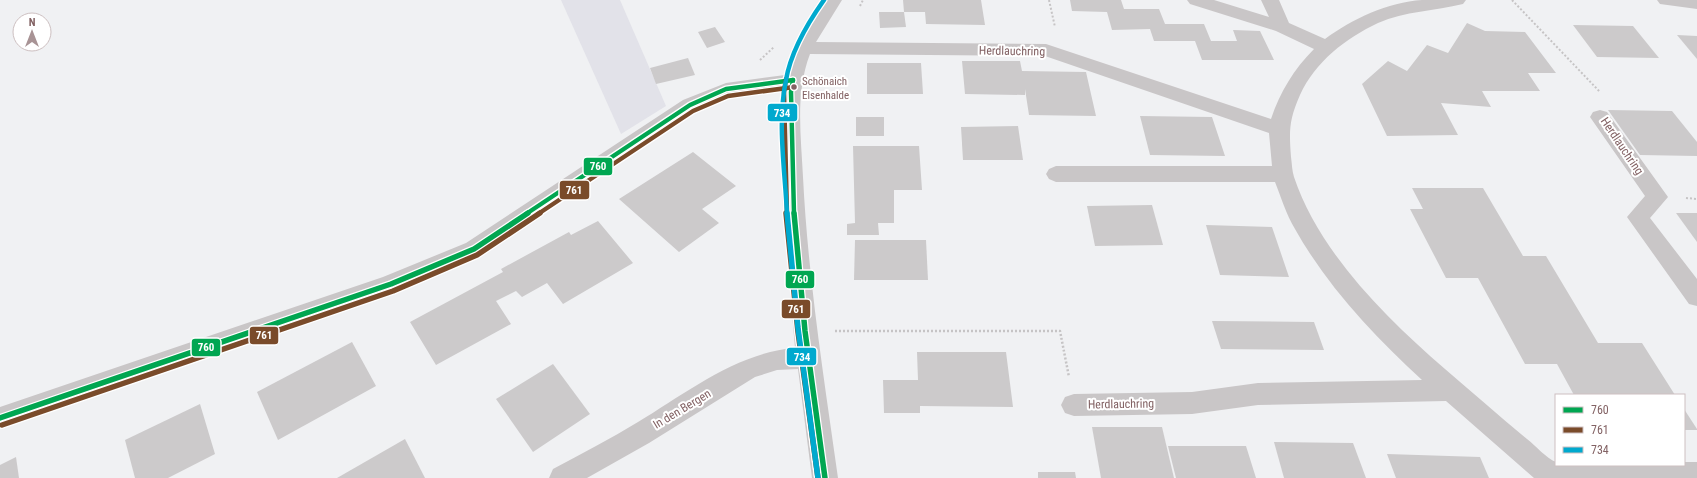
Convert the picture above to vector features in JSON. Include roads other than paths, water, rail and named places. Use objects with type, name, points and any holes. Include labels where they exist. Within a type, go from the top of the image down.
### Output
[{"type":"street","points":[[825,478],[808,358],[793,207],[791,92],[793,80],[804,48],[823,12],[833,0]]},
{"type":"street","points":[[1196,0],[1282,27],[1326,47]]},
{"type":"street","points":[[1270,0],[1282,27]]},
{"type":"street","points":[[1457,0],[1386,14],[1353,29],[1326,47],[1299,77],[1287,100],[1279,129],[1279,160],[1290,200],[1307,233],[1333,270],[1374,314],[1449,390],[1552,476],[1697,474]]},
{"type":"street","points":[[1666,0],[1697,4]]},
{"type":"street","name":"Herdlauchring","points":[[804,48],[1046,50],[1279,129]]},
{"type":"street","points":[[0,418],[391,284],[474,249],[638,138],[690,105],[726,89],[793,80]]},
{"type":"street","name":"Herdlauchring","points":[[1600,117],[1657,197],[1638,217],[1697,298]]},
{"type":"street","points":[[1056,174],[1282,174]]},
{"type":"street","name":"In den Bergen","points":[[562,478],[640,435],[748,369],[777,360],[808,358]]},
{"type":"street","name":"Herdlauchring","points":[[1074,405],[1192,403],[1258,394],[1449,390]]},
{"type":"place","name":"Schönaich Elsenhalde","points":[[794,87]]}]
